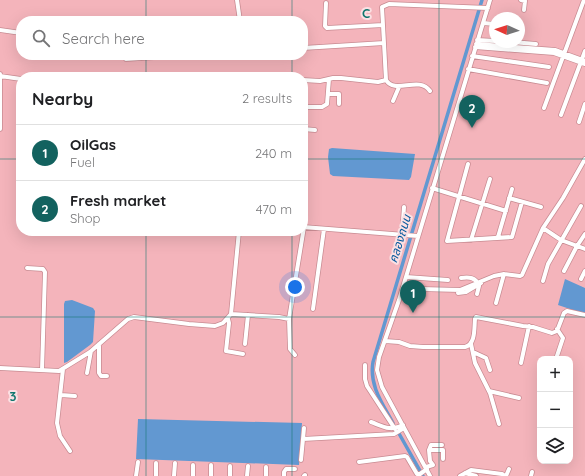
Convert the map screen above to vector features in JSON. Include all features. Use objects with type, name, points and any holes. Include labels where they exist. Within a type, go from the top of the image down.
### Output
[{"type":"street","points":[[237,0],[239,16]]},
{"type":"street","points":[[430,476],[379,380],[378,363],[406,278],[416,236],[483,23],[486,8],[490,0]]},
{"type":"street","points":[[521,0],[525,2],[524,10]]},
{"type":"street","points":[[544,108],[584,0]]},
{"type":"street","points":[[326,3],[325,26],[328,28],[383,25]]},
{"type":"street","points":[[430,91],[422,84],[399,86],[390,84],[386,80],[382,7],[389,4],[486,8]]},
{"type":"street","points":[[483,23],[489,24]]},
{"type":"street","points":[[0,30],[16,32]]},
{"type":"street","points":[[476,44],[489,42]]},
{"type":"street","points":[[308,48],[384,43]]},
{"type":"street","points":[[525,43],[536,44]]},
{"type":"street","points":[[476,44],[546,51],[564,55],[583,62]]},
{"type":"street","points":[[561,115],[583,62],[585,51]]},
{"type":"street","points":[[472,56],[549,67]]},
{"type":"street","points":[[468,69],[547,83]]},
{"type":"street","points":[[0,130],[0,75],[16,78]]},
{"type":"street","points":[[308,80],[320,81],[333,78],[378,82],[386,80]]},
{"type":"street","points":[[308,108],[325,106],[328,101],[329,79]]},
{"type":"street","points":[[393,101],[399,86]]},
{"type":"street","points":[[328,94],[339,94],[339,104]]},
{"type":"street","points":[[579,122],[585,104]]},
{"type":"street","points":[[308,129],[315,130]]},
{"type":"street","points":[[402,289],[441,291],[460,290],[494,276],[504,274],[517,277],[522,275],[543,228],[583,168],[585,159]]},
{"type":"street","points":[[468,164],[447,241],[510,237],[513,235],[522,202]]},
{"type":"street","points":[[472,240],[490,179]]},
{"type":"street","points":[[432,188],[506,211]]},
{"type":"street","points":[[498,237],[512,189]]},
{"type":"street","points":[[509,198],[541,207]]},
{"type":"street","points":[[543,281],[548,264],[581,206]]},
{"type":"street","points":[[404,207],[404,235]]},
{"type":"street","points":[[308,227],[416,236]]},
{"type":"street","points":[[313,309],[324,228]]},
{"type":"street","points":[[543,228],[561,240],[585,249]]},
{"type":"street","points":[[564,271],[585,234]]},
{"type":"street","points":[[0,368],[56,371],[63,369],[91,351],[128,319],[134,317],[189,324],[215,326],[223,324],[231,314],[239,236]]},
{"type":"street","points":[[295,356],[290,349],[290,320],[302,236]]},
{"type":"street","points":[[27,268],[44,269],[45,272],[42,370]]},
{"type":"street","points":[[581,279],[585,271]]},
{"type":"street","points":[[496,303],[504,274]]},
{"type":"street","points":[[406,278],[448,280]]},
{"type":"street","points":[[461,278],[472,278],[478,283]]},
{"type":"street","points":[[478,283],[478,294]]},
{"type":"street","points":[[499,424],[489,390],[475,363],[471,344],[476,317],[529,326],[555,333],[564,313],[567,312],[585,315]]},
{"type":"street","points":[[231,314],[279,317],[290,320]]},
{"type":"street","points":[[245,344],[248,315]]},
{"type":"street","points":[[228,319],[229,323],[226,350],[227,352],[243,354]]},
{"type":"street","points":[[521,363],[529,326]]},
{"type":"street","points":[[557,330],[563,338],[557,356]]},
{"type":"street","points":[[385,341],[423,347],[465,348],[471,344]]},
{"type":"street","points":[[99,344],[99,373],[101,376],[107,376]]},
{"type":"street","points":[[87,373],[91,351]]},
{"type":"street","points":[[473,352],[486,358],[490,370]]},
{"type":"street","points":[[365,365],[365,379],[367,386],[396,430]]},
{"type":"street","points":[[63,369],[57,427],[60,436],[70,451]]},
{"type":"street","points":[[489,390],[519,398]]},
{"type":"street","points":[[61,394],[75,396]]},
{"type":"street","points":[[371,422],[385,428],[396,430]]},
{"type":"street","points":[[303,438],[369,436],[403,427]]},
{"type":"street","points":[[301,460],[304,428]]},
{"type":"street","points":[[359,462],[405,456],[415,472],[420,474],[433,465],[430,461],[429,450],[431,445],[442,445]]},
{"type":"street","points":[[429,450],[443,450],[443,459]]},
{"type":"street","points":[[136,476],[138,462]]},
{"type":"street","points":[[156,462],[156,476]]},
{"type":"street","points":[[174,476],[175,463]]},
{"type":"street","points":[[193,465],[193,476]]},
{"type":"street","points":[[211,465],[211,476]]},
{"type":"street","points":[[230,466],[230,476]]},
{"type":"street","points":[[247,476],[248,466]]},
{"type":"street","points":[[266,467],[266,476]]},
{"type":"street","points":[[284,476],[286,469],[295,469]]},
{"type":"street","points":[[460,476],[471,470],[502,474],[506,476],[509,469]]},
{"type":"street","points":[[465,473],[476,476]]},
{"type":"water","points":[[329,149],[415,154],[411,177],[409,180],[333,176],[330,174],[328,157]]},
{"type":"water","points":[[565,279],[585,288],[585,314],[558,305]]},
{"type":"water","points":[[72,300],[93,308],[95,311],[93,342],[64,363],[64,304],[65,301]]},
{"type":"water","points":[[138,419],[302,423],[299,465],[136,459]]},
{"type":"waterway","name":"คลองถนน","points":[[393,423],[377,394],[373,378],[373,362],[482,0]]},
{"type":"waterway","name":"คลองถนน","points":[[397,430],[423,476]]},
{"type":"place","name":"Fresh market","points":[[472,128]]},
{"type":"place","name":"OilGas","points":[[413,313]]}]
